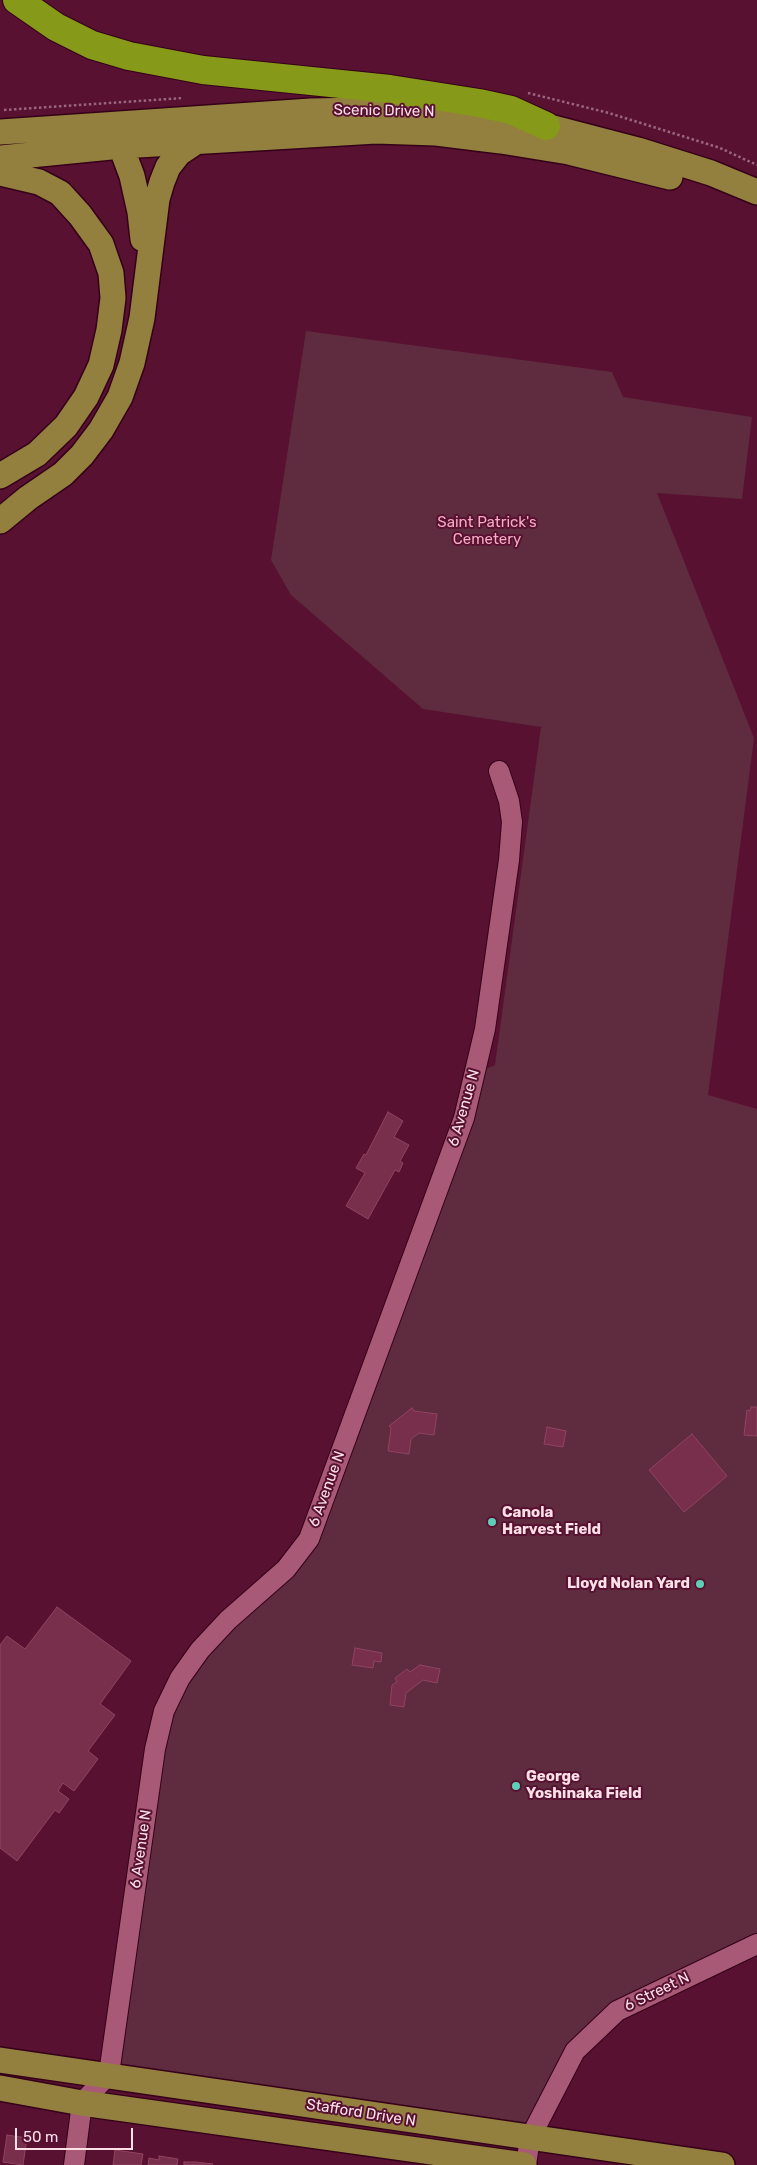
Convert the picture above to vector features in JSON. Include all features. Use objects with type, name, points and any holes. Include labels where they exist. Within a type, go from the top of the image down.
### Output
[{"type":"highway","points":[[17,0],[56,27],[92,45],[129,56],[203,70],[410,92],[511,110],[546,126]]},
{"type":"main road","name":"Scenic Drive N","points":[[0,132],[311,111],[419,109],[546,126],[638,150],[711,173],[757,192]]},
{"type":"main road","points":[[112,123],[132,176],[140,212],[148,279]]},
{"type":"main road","name":"Scenic Drive N","points":[[0,158],[121,146],[197,141],[376,131],[436,133],[569,152],[757,198]]},
{"type":"main road","points":[[0,521],[28,498],[63,474],[82,455],[101,430],[120,397],[132,363],[148,279],[157,199],[162,182],[168,167],[179,153],[197,141]]},
{"type":"main road","points":[[0,173],[39,182],[60,193],[80,214],[101,244],[111,274],[113,298],[109,330],[101,365],[86,397],[66,426],[37,454],[0,476]]},
{"type":"main road","points":[[0,508],[28,498]]},
{"type":"main road","name":"Stafford Drive N","points":[[0,2060],[109,2074],[722,2165]]},
{"type":"main road","name":"Stafford Drive N","points":[[0,2088],[82,2103],[525,2165]]},
{"type":"street","name":"6 Avenue N","points":[[109,2074],[155,1749],[164,1711],[180,1678],[200,1650],[228,1620],[286,1569],[309,1539],[464,1118],[485,1029],[510,853],[511,815],[509,801],[499,770]]},
{"type":"street","name":"6 Street N","points":[[525,2165],[530,2138],[575,2051],[617,2011],[757,1944]]},
{"type":"street","points":[[74,2165],[82,2103],[109,2074]]},
{"type":"green space","name":"Saint Patrick's Cemetery","points":[[306,331],[612,372],[623,397],[752,417],[742,499],[657,493],[754,738],[708,1095],[757,1109],[757,1944],[617,2011],[575,2051],[530,2138],[109,2074],[155,1749],[180,1678],[309,1539],[476,1073],[495,1065],[541,727],[423,709],[291,595],[271,560]]},
{"type":"building","points":[[388,1112],[403,1121],[394,1137],[409,1145],[400,1161],[403,1163],[399,1172],[395,1170],[368,1219],[346,1206],[365,1173],[356,1168],[364,1154],[366,1155]]},
{"type":"building","points":[[751,1407],[757,1407],[757,1436],[744,1435],[747,1410],[750,1411]]},
{"type":"building","points":[[412,1408],[414,1411],[437,1414],[434,1435],[419,1433],[411,1439],[409,1454],[388,1451],[391,1428],[389,1426]]},
{"type":"building","points":[[547,1427],[566,1431],[563,1447],[544,1444]]},
{"type":"building","points":[[692,1434],[727,1476],[684,1512],[649,1470]]},
{"type":"building","points":[[57,1607],[131,1661],[100,1704],[115,1715],[88,1751],[98,1759],[74,1791],[63,1783],[58,1791],[69,1799],[59,1813],[55,1810],[17,1861],[0,1848],[0,1645],[7,1636],[25,1649]]},
{"type":"building","points":[[355,1648],[382,1653],[381,1662],[374,1661],[373,1668],[352,1665]]},
{"type":"building","points":[[420,1665],[440,1669],[437,1683],[423,1680],[406,1693],[404,1707],[390,1705],[392,1685],[397,1682],[395,1678],[407,1669],[410,1672]]},
{"type":"building","points":[[7,2135],[27,2138],[23,2165],[3,2162]]},
{"type":"building","points":[[115,2150],[143,2154],[141,2165],[113,2165]]},
{"type":"building","points":[[159,2156],[178,2159],[177,2165],[148,2165],[149,2158],[159,2160]]},
{"type":"building","points":[[184,2162],[196,2162],[213,2164],[184,2165]]},
{"type":"place","name":"Canola Harvest Field","points":[[492,1522]]},
{"type":"place","name":"Lloyd Nolan Yard","points":[[700,1584]]},
{"type":"place","name":"George Yoshinaka Field","points":[[516,1786]]}]
